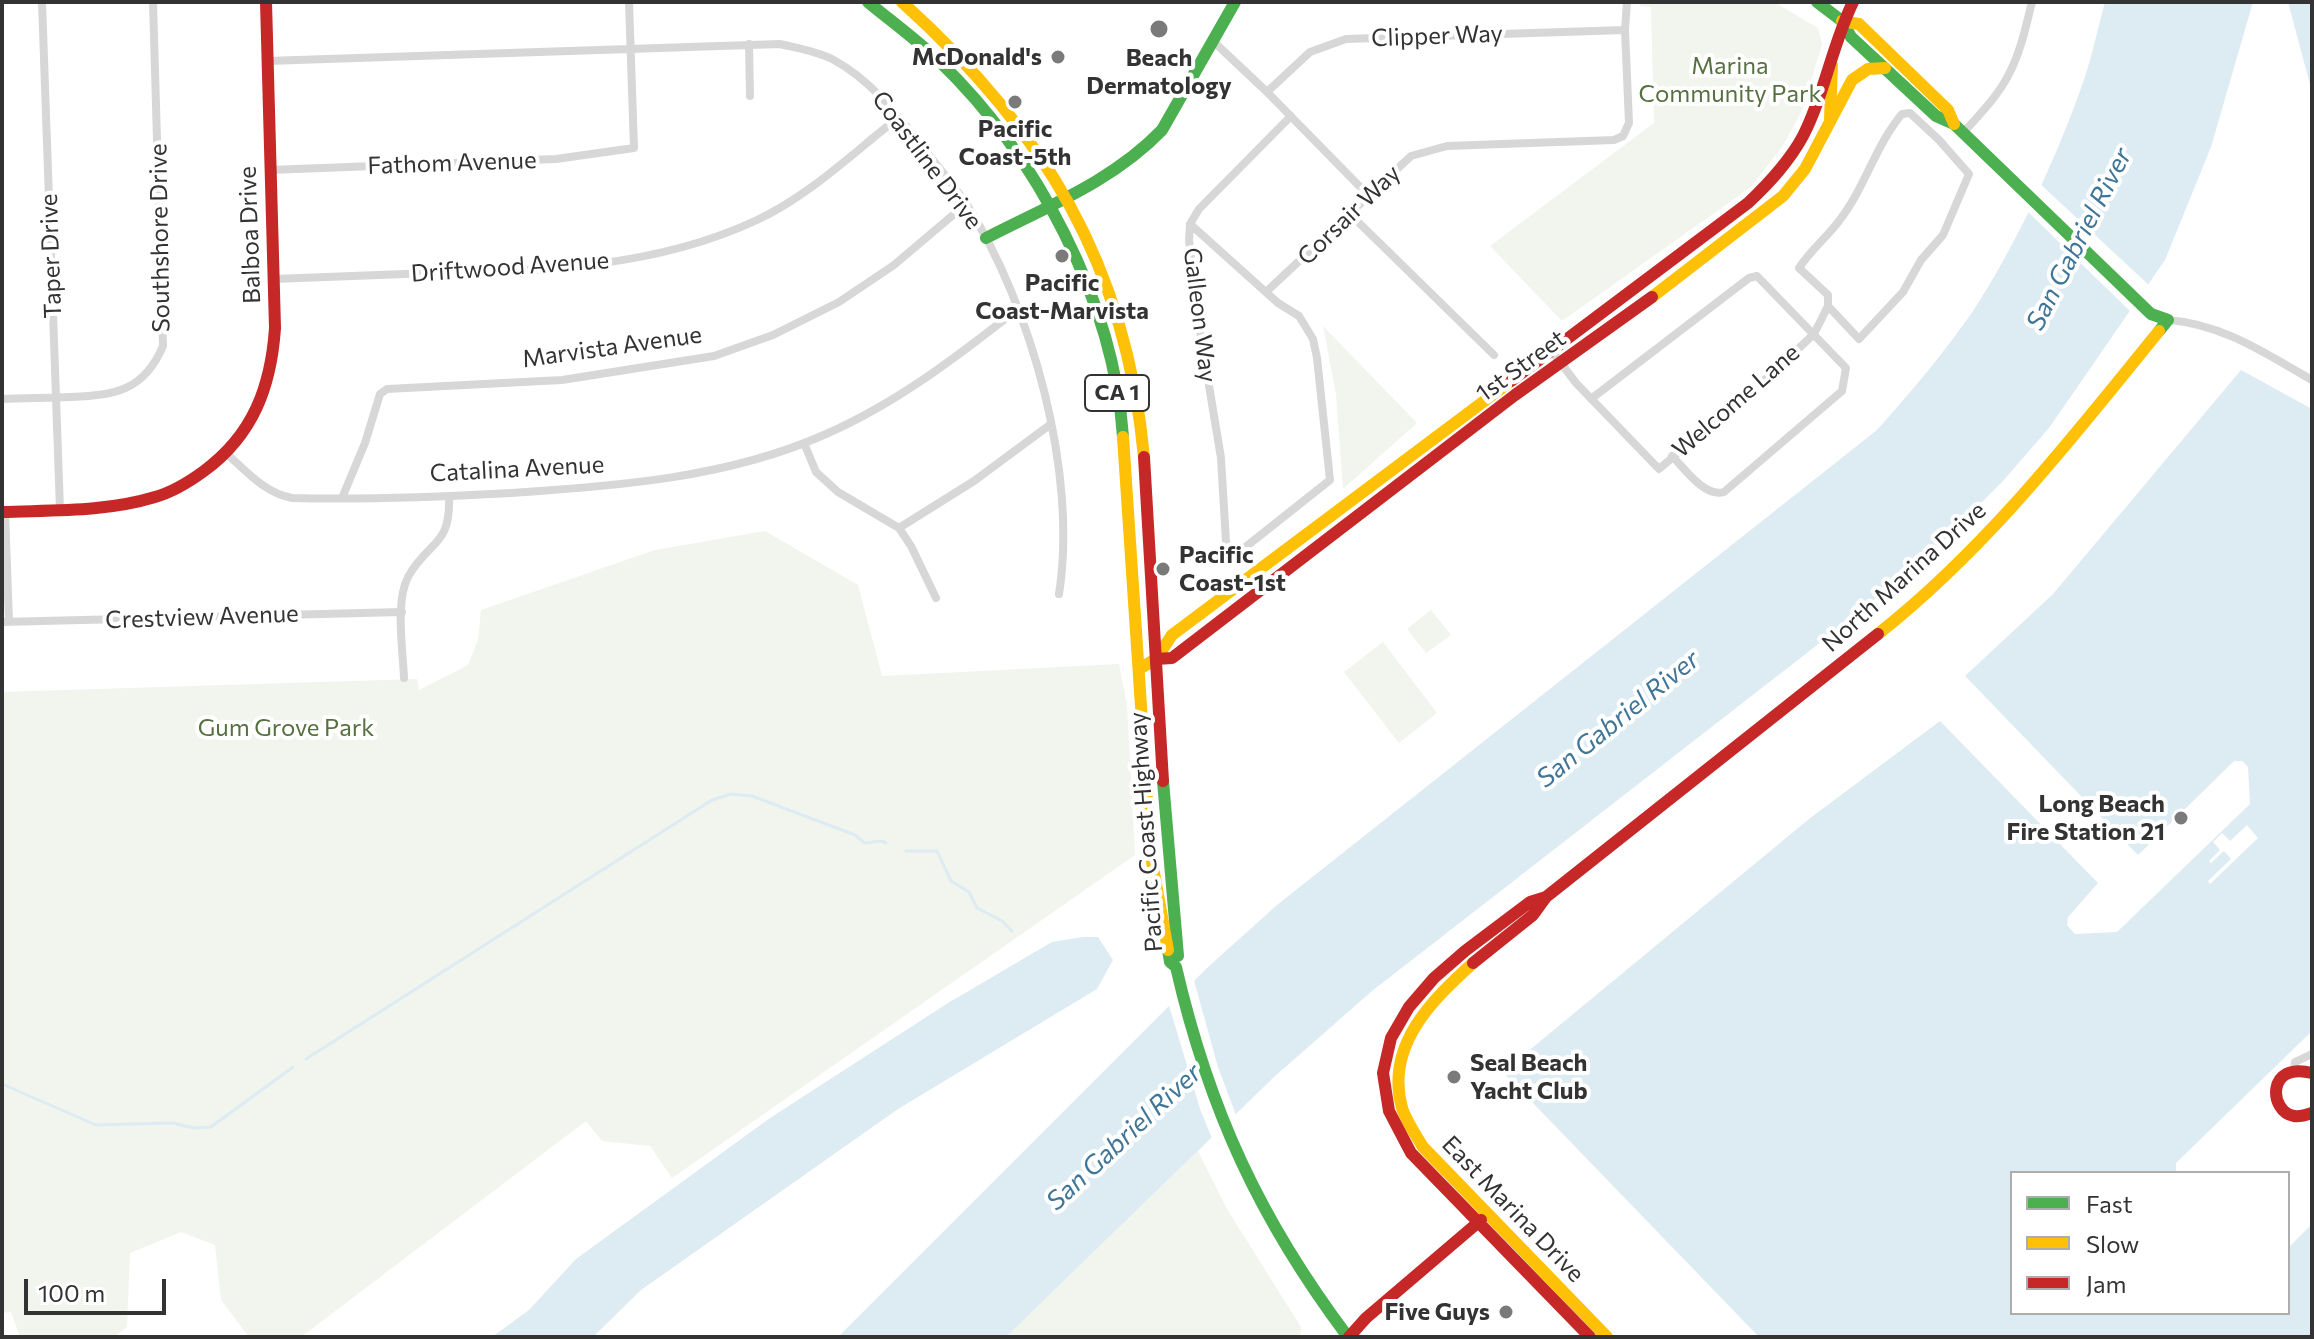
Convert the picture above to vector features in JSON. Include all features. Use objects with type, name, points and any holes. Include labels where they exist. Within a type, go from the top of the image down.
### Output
[{"type":"main road","name":"Balboa Drive","points":[[227,454],[253,419],[269,378],[275,351],[266,2]]},
{"type":"main road","name":"Pacific Coast Highway","points":[[868,2],[939,61],[1004,135],[1050,205],[1093,299],[1105,337],[1122,420],[1151,856],[1170,962],[1176,969]]},
{"type":"main road","name":"Pacific Coast Highway","points":[[902,2],[973,69],[1019,124],[1067,196],[1112,297],[1127,346],[1139,403],[1147,470],[1172,906],[1179,960],[1176,969]]},
{"type":"main road","points":[[918,2],[968,54],[973,69]]},
{"type":"main road","points":[[986,238],[1119,168],[1148,148],[1162,130],[1235,2]]},
{"type":"main road","points":[[1818,2],[1842,21],[1851,37],[1936,116],[1958,129],[2022,188],[2151,314],[2168,320]]},
{"type":"main road","name":"1st Street","points":[[1139,669],[1156,659],[1172,635],[1729,218],[1764,188],[1780,170],[1808,126],[1842,21],[1853,2]]},
{"type":"main road","points":[[1842,21],[1859,24],[1948,110],[1958,129]]},
{"type":"main road","name":"1st Street","points":[[1156,659],[1172,658],[1515,395],[1671,284],[1783,196],[1805,169],[1830,126],[1833,53]]},
{"type":"main road","points":[[1830,126],[1852,80],[1868,69],[1885,68]]},
{"type":"main road","points":[[1004,135],[1019,124]]},
{"type":"main road","name":"North Marina Drive","points":[[1394,1106],[1401,1057],[1411,1027],[1420,1013],[1533,915],[1546,897],[1886,628],[1966,556],[2043,473],[2168,320]]},
{"type":"main road","points":[[4,512],[114,507],[153,499],[188,482],[227,454]]},
{"type":"main road","name":"CA 1","points":[[1176,969],[1205,1076],[1232,1144],[1279,1238],[1302,1276],[1348,1337]]},
{"type":"main road","points":[[2312,1073],[2294,1070],[2283,1075],[2275,1090],[2276,1102],[2283,1112],[2300,1117],[2312,1113]]},
{"type":"main road","name":"East Marina Drive","points":[[1394,1106],[1423,1147],[1607,1337]]},
{"type":"main road","name":"East Marina Drive","points":[[1394,1106],[1393,1123],[1411,1153],[1590,1337]]},
{"type":"main road","points":[[1348,1337],[1487,1214]]},
{"type":"street","name":"Taper Drive","points":[[42,2],[60,510]]},
{"type":"street","name":"Southshore Drive","points":[[2,399],[99,396],[125,390],[152,367],[163,346],[153,2]]},
{"type":"street","points":[[629,2],[630,48]]},
{"type":"street","points":[[1625,30],[1627,2]]},
{"type":"street","points":[[1939,140],[1987,107],[2009,76],[2032,2]]},
{"type":"street","name":"Clipper Way","points":[[1267,92],[1310,52],[1346,39],[1625,30]]},
{"type":"street","name":"Corsair Way","points":[[1266,292],[1411,156],[1447,146],[1614,140],[1627,133],[1625,30]]},
{"type":"street","points":[[1214,42],[1368,195]]},
{"type":"street","points":[[749,44],[750,96]]},
{"type":"street","name":"Coastline Drive","points":[[267,61],[780,44],[831,59],[866,81],[899,117],[966,204],[1019,308],[1038,363],[1057,458],[1061,514],[1059,594]]},
{"type":"street","name":"Fathom Avenue","points":[[270,170],[556,159],[634,148],[630,48]]},
{"type":"street","points":[[1814,334],[1828,306],[1828,295],[1800,266],[1840,220],[1890,130],[1902,114],[1910,113],[1969,174],[1943,235],[1921,260],[1903,292],[1859,339],[1828,306]]},
{"type":"street","name":"Galleon Way","points":[[1266,292],[1299,316],[1313,339],[1330,480],[1243,549],[1231,552],[1226,542],[1221,458],[1198,319],[1190,224],[1199,209],[1291,116]]},
{"type":"street","name":"Driftwood Avenue","points":[[274,279],[578,267],[645,257],[711,240],[760,219],[803,191],[899,117]]},
{"type":"street","name":"Marvista Avenue","points":[[342,498],[365,443],[380,394],[387,389],[562,380],[714,356],[773,335],[839,302],[894,265],[966,204]]},
{"type":"street","points":[[1351,215],[1494,355]]},
{"type":"street","points":[[1190,224],[1266,292]]},
{"type":"street","points":[[1551,350],[1591,399],[1752,276],[1757,276],[1846,368],[1842,391],[1724,492],[1716,494],[1708,491],[1672,456]]},
{"type":"street","name":"Catalina Avenue","points":[[227,454],[264,487],[292,498],[449,496],[594,488],[724,467],[804,443],[871,413],[919,383],[1019,308]]},
{"type":"street","points":[[2168,320],[2226,332],[2312,380]]},
{"type":"street","name":"Welcome Lane","points":[[1591,399],[1659,469],[1814,334]]},
{"type":"street","points":[[899,528],[974,481],[1051,424]]},
{"type":"street","points":[[804,443],[816,472],[838,492],[899,528],[936,598]]},
{"type":"street","points":[[404,678],[403,591],[408,576],[437,545],[446,530],[449,496]]},
{"type":"street","points":[[4,512],[5,622]]},
{"type":"street","name":"Crestview Avenue","points":[[5,622],[402,612]]},
{"type":"street","points":[[2294,1070],[2295,1062],[2312,1054]]},
{"type":"green space","name":"Marina Community Park","points":[[1640,2],[1774,2],[1818,28],[1822,44],[1802,111],[1782,147],[1751,187],[1562,321],[1490,246],[1654,123],[1651,7],[1640,6]]},
{"type":"green space","points":[[1323,326],[1417,423],[1343,489],[1336,394]]},
{"type":"green space","name":"Gum Grove Park","points":[[765,531],[858,585],[882,676],[1119,664],[1127,705],[1135,855],[672,1178],[650,1146],[602,1141],[586,1121],[301,1337],[249,1337],[221,1300],[215,1245],[181,1232],[130,1253],[127,1327],[114,1337],[20,1337],[11,1312],[2,1313],[2,692],[417,679],[419,690],[468,665],[478,640],[481,610],[655,550]]},
{"type":"green space","points":[[1431,610],[1451,635],[1426,653],[1407,629]]},
{"type":"green space","points":[[1383,642],[1437,713],[1399,743],[1344,672]]},
{"type":"green space","points":[[1198,1151],[1227,1209],[1301,1327],[1300,1337],[1006,1337]]},
{"type":"water","name":"San Gabriel River","points":[[2105,2],[2253,2],[2211,147],[2165,260],[2049,428],[2002,482],[1938,546],[1866,607],[1372,991],[1274,1077],[1006,1337],[838,1337],[1207,968],[1277,905],[1877,430],[1962,327],[2018,233],[2070,118]]},
{"type":"water","points":[[2288,2],[2312,2],[2312,92]]},
{"type":"water","points":[[2241,370],[2312,409],[2312,1031],[2176,1163],[2176,1171],[2010,1171],[2010,1315],[2290,1315],[2290,1246],[2312,1224],[2312,1337],[1759,1337],[1503,1072],[1809,819],[1940,721],[2098,883],[2068,917],[2067,925],[2075,934],[2117,932],[2250,804],[2248,767],[2242,761],[2234,761],[2138,855],[1965,676],[2053,594]]},
{"type":"water","points":[[1098,937],[1113,960],[1097,989],[898,1109],[641,1290],[593,1337],[492,1337],[529,1310],[576,1259],[770,1118],[948,1003],[1052,942]]},
{"type":"pier","points":[[2037,181],[2151,287],[2133,314],[2024,208]]},
{"type":"pier","points":[[2247,825],[2258,838],[2210,884],[2208,881],[2231,859],[2224,851],[2211,863],[2209,861],[2220,850],[2213,842],[2222,833],[2230,841]]},
{"type":"pier","points":[[1193,977],[1218,1067],[1237,1118],[1213,1141],[1200,1109],[1168,1002]]},
{"type":"waterway","points":[[306,1059],[712,800],[731,794],[752,796],[855,835],[865,843],[886,843]]},
{"type":"waterway","points":[[906,851],[937,851],[951,881],[969,892],[977,908],[1002,921],[1012,931]]},
{"type":"waterway","points":[[2,1084],[96,1125],[173,1123],[193,1128],[211,1127],[293,1067]]},
{"type":"traffic: fast","points":[[868,2],[931,53],[974,98],[1037,185],[1064,233],[1104,334],[1123,437]]},
{"type":"traffic: fast","points":[[986,238],[1101,178],[1123,164],[1162,130],[1235,2]]},
{"type":"traffic: fast","points":[[1817,2],[1842,21],[1851,37],[1936,116],[1954,124],[2151,314],[2168,320],[2159,331]]},
{"type":"traffic: fast","points":[[1163,781],[1178,956]]},
{"type":"traffic: fast","points":[[1168,950],[1170,962],[1176,967],[1204,1069],[1241,1162],[1289,1250],[1348,1337]]},
{"type":"traffic: slow","points":[[902,2],[952,50],[997,100],[1036,151],[1070,205],[1097,262],[1119,322],[1134,387],[1144,457]]},
{"type":"traffic: slow","points":[[1842,21],[1859,24],[1948,110],[1954,124]]},
{"type":"traffic: slow","points":[[1830,119],[1832,65]]},
{"type":"traffic: slow","points":[[1652,297],[1783,196],[1805,169],[1852,80],[1868,69],[1885,68]]},
{"type":"traffic: slow","points":[[1878,634],[1918,601],[1992,529],[2061,451],[2159,331]]},
{"type":"traffic: slow","points":[[1139,669],[1156,659],[1172,635],[1511,381]]},
{"type":"traffic: slow","points":[[1123,437],[1151,856],[1168,950]]},
{"type":"traffic: slow","points":[[1473,963],[1442,993],[1415,1026],[1400,1065],[1398,1086],[1402,1108],[1423,1147],[1607,1337]]},
{"type":"traffic: jam","points":[[2,512],[99,508],[136,502],[168,492],[193,479],[221,457],[235,442],[256,408],[269,370],[275,328],[266,2]]},
{"type":"traffic: jam","points":[[1511,381],[1748,203],[1771,180],[1797,146],[1811,120],[1853,2]]},
{"type":"traffic: jam","points":[[1156,659],[1172,658],[1515,395],[1652,297]]},
{"type":"traffic: jam","points":[[1144,457],[1163,781]]},
{"type":"traffic: jam","points":[[1473,963],[1533,915],[1546,897],[1878,634]]},
{"type":"traffic: jam","points":[[1546,897],[1530,902],[1434,978],[1409,1007],[1391,1038],[1383,1073],[1389,1111],[1411,1153],[1590,1337]]},
{"type":"traffic: jam","points":[[2312,1073],[2297,1071],[2286,1074],[2276,1088],[2280,1106],[2286,1113],[2296,1116],[2312,1113]]},
{"type":"traffic: jam","points":[[1349,1337],[1366,1318],[1481,1220]]},
{"type":"place","name":"Beach Dermatology","points":[[1159,29]]},
{"type":"place","name":"McDonald's","points":[[1058,57]]},
{"type":"place","name":"Pacific Coast-5th","points":[[1015,102]]},
{"type":"place","name":"Pacific Coast-Marvista","points":[[1062,256]]},
{"type":"place","name":"Pacific Coast-1st","points":[[1163,569]]},
{"type":"place","name":"Long Beach Fire Station 21","points":[[2181,818]]},
{"type":"place","name":"Seal Beach Yacht Club","points":[[1454,1077]]},
{"type":"place","name":"Five Guys","points":[[1506,1312]]}]
